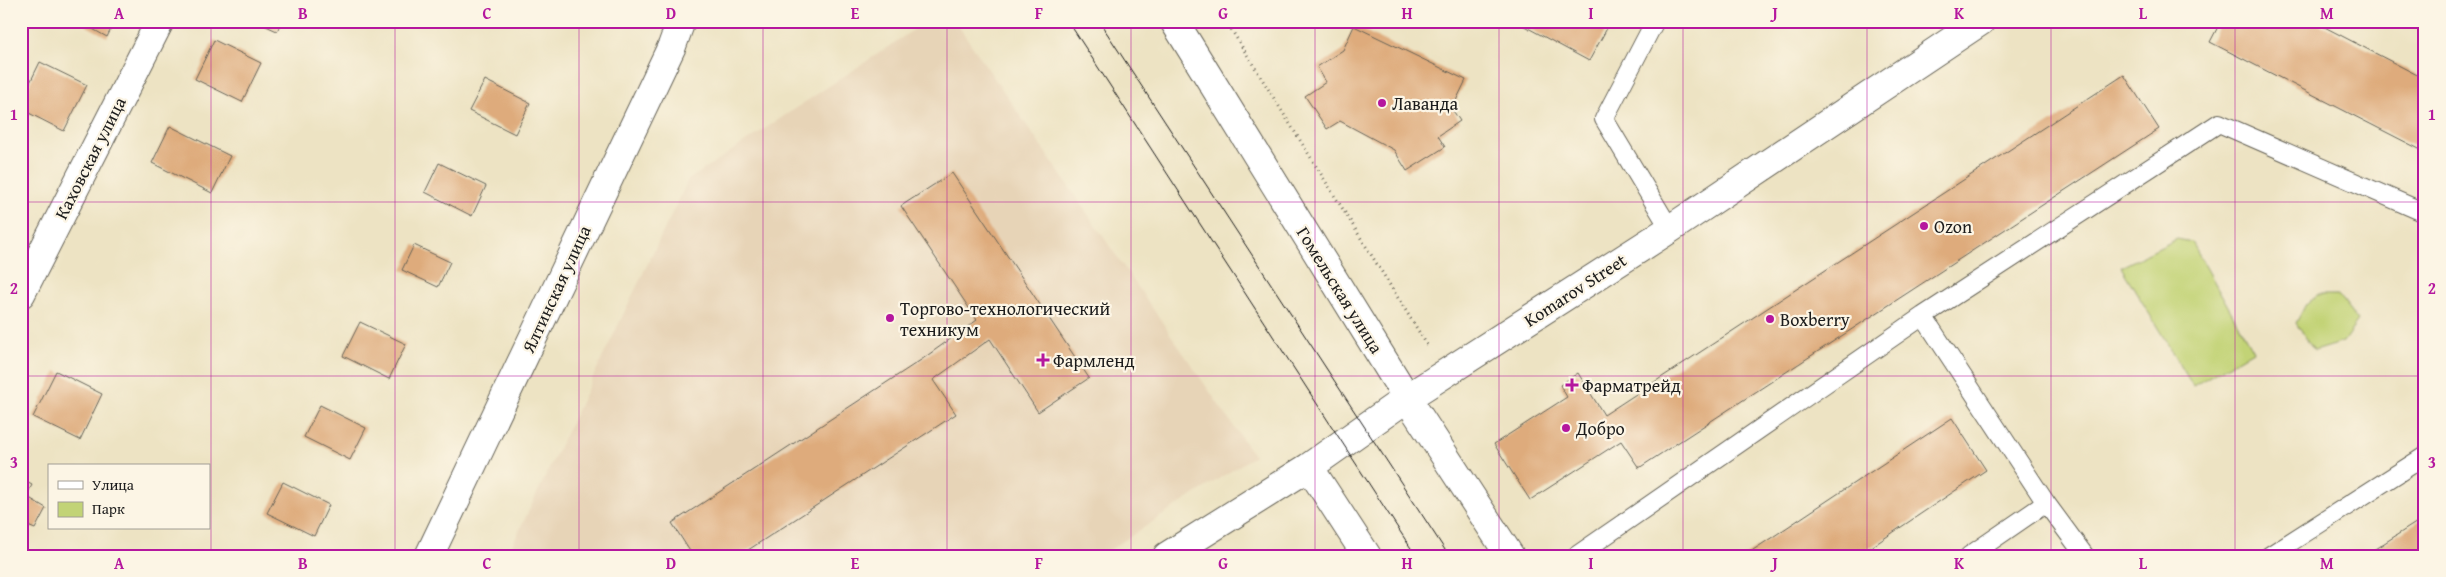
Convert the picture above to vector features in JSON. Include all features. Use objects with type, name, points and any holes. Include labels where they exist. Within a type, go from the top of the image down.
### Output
[{"type":"main road","name":"Каховская улица","points":[[21,294],[160,21]]},
{"type":"main road","name":"Ялтинская улица","points":[[429,556],[672,46],[681,21]]},
{"type":"main road","name":"Гомельская улица","points":[[1174,21],[1407,398],[1510,556]]},
{"type":"main road","name":"Komarov Street","points":[[1168,556],[1309,467],[1407,398],[1670,229],[1981,21]]},
{"type":"main road","points":[[1309,467],[1367,556]]},
{"type":"lane","points":[[1655,21],[1604,119],[1670,229]]},
{"type":"lane","points":[[1576,556],[1923,316],[2218,123],[2425,213]]},
{"type":"lane","points":[[1923,316],[2046,503],[2085,556]]},
{"type":"lane","points":[[2269,556],[2425,456]]},
{"type":"lane","points":[[1968,556],[2046,503]]},
{"type":"path","points":[[1226,21],[1445,373]]},
{"type":"shaded area","name":"Торгово-технологический техникум","points":[[927,21],[955,21],[1254,456],[1100,556],[507,556],[688,180]]},
{"type":"green space","points":[[2177,239],[2192,242],[2253,351],[2193,386],[2121,267]]},
{"type":"green space","points":[[2316,295],[2338,295],[2358,321],[2343,342],[2314,351],[2296,323],[2306,304]]},
{"type":"building","points":[[78,21],[115,21],[107,37]]},
{"type":"building","points":[[255,21],[282,21],[277,31]]},
{"type":"building","points":[[1515,21],[1611,21],[1589,61]]},
{"type":"building","points":[[2221,21],[2313,21],[2425,79],[2425,152],[2210,42]]},
{"type":"building","name":"Лаванда","points":[[1354,26],[1466,80],[1452,109],[1460,121],[1438,136],[1445,147],[1407,171],[1394,150],[1340,121],[1327,129],[1305,96],[1326,82],[1317,67],[1343,50]]},
{"type":"building","points":[[214,40],[261,63],[242,102],[195,79]]},
{"type":"building","points":[[40,62],[87,85],[64,131],[21,109],[21,101]]},
{"type":"building","points":[[2124,75],[2159,129],[1639,468],[1621,441],[1530,500],[1494,444],[1567,397],[1560,385],[1578,373],[1604,415]]},
{"type":"building","points":[[485,80],[530,103],[515,134],[469,111]]},
{"type":"building","points":[[170,126],[230,156],[212,193],[152,163]]},
{"type":"building","points":[[439,163],[486,186],[472,216],[425,192]]},
{"type":"building","points":[[952,173],[1089,378],[1038,412],[990,339],[933,380],[956,414],[739,556],[693,556],[672,523],[921,360],[977,320],[901,206]]},
{"type":"building","points":[[414,245],[450,262],[438,287],[402,270]]},
{"type":"building","points":[[360,322],[406,344],[389,379],[343,356]]},
{"type":"building","points":[[56,371],[102,394],[80,440],[33,417]]},
{"type":"building","points":[[320,405],[366,428],[350,460],[304,437]]},
{"type":"building","points":[[1952,418],[1986,470],[1858,556],[1744,556]]},
{"type":"building","points":[[21,479],[32,485],[26,496],[46,508],[35,529],[21,523]]},
{"type":"building","points":[[283,482],[329,505],[314,536],[267,513]]},
{"type":"building","points":[[2425,517],[2425,556],[2364,556]]},
{"type":"tram line","points":[[1068,21],[1416,556]]},
{"type":"tram line","points":[[1099,21],[1449,556]]},
{"type":"place","name":"Лаванда","points":[[1382,103]]},
{"type":"place","name":"Ozon","points":[[1924,226]]},
{"type":"place","name":"Торгово-технологический техникум","points":[[890,318]]},
{"type":"place","name":"Boxberry","points":[[1770,319]]},
{"type":"place","name":"Фармленд","points":[[1043,360]]},
{"type":"place","name":"Фарматрейд","points":[[1572,385]]},
{"type":"place","name":"Добро","points":[[1566,428]]}]
